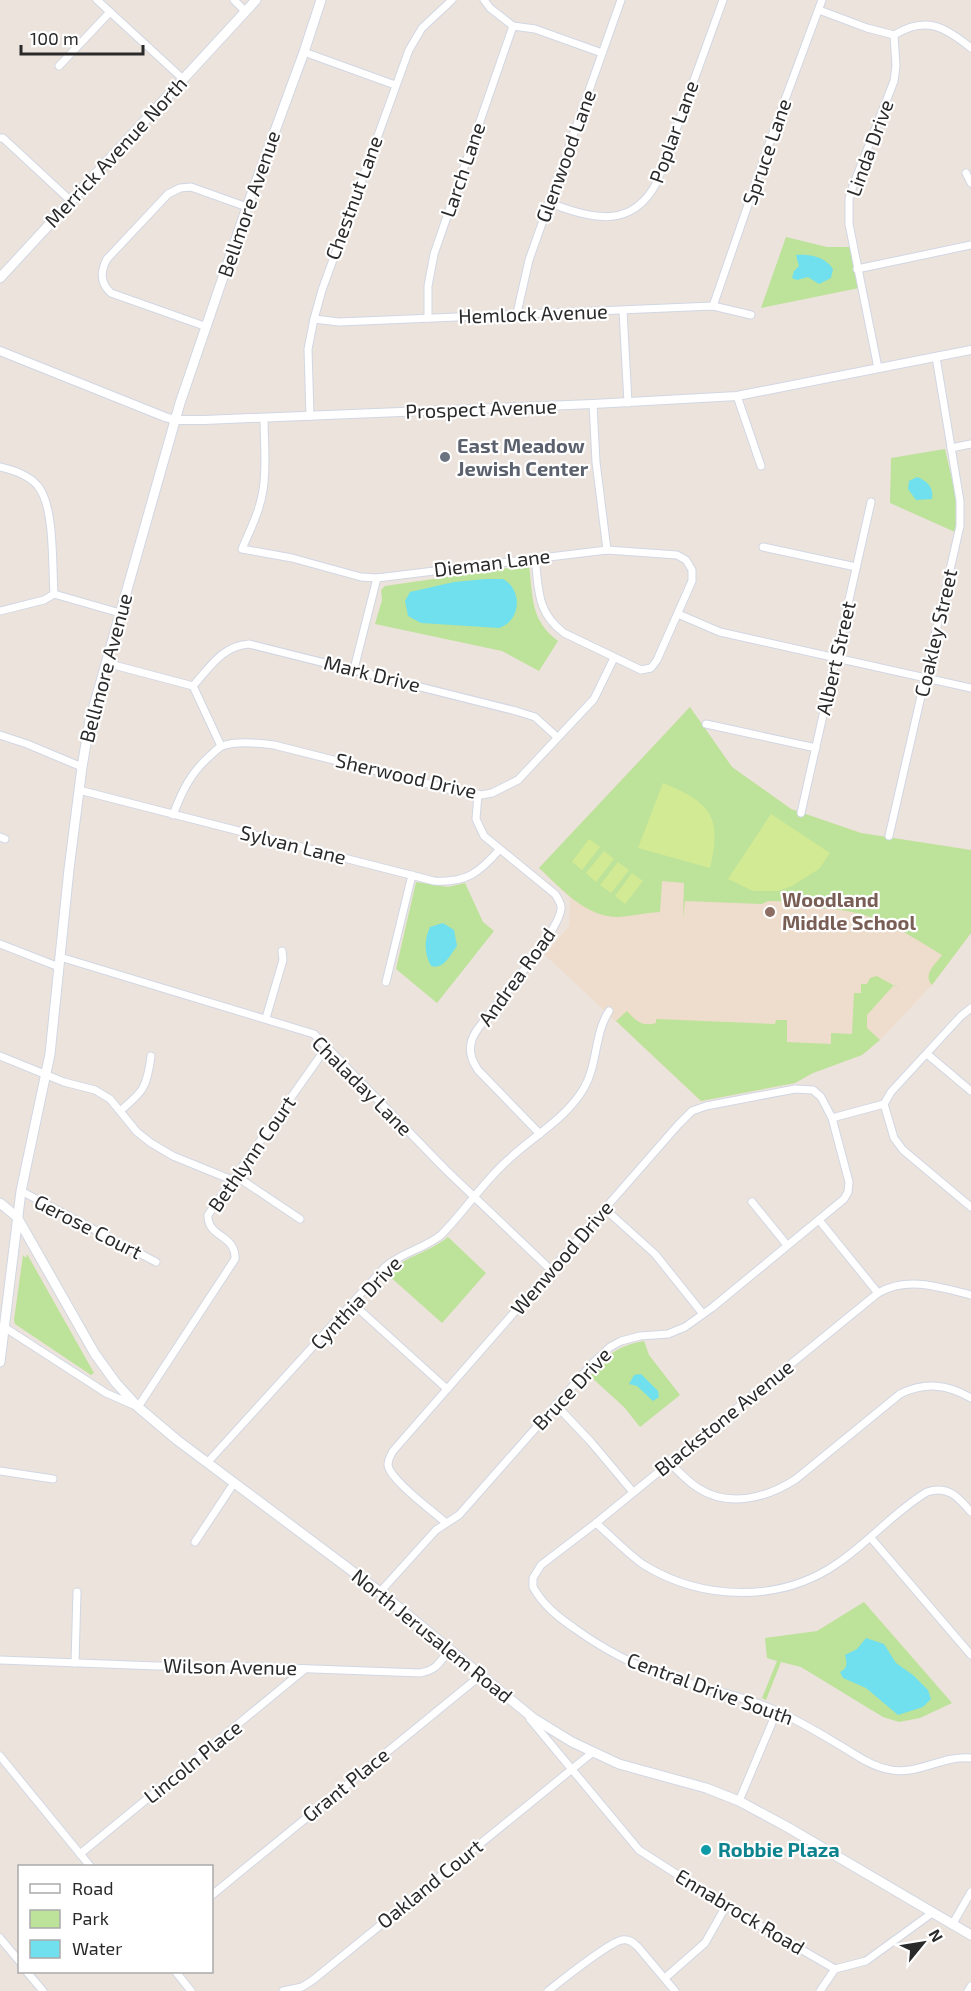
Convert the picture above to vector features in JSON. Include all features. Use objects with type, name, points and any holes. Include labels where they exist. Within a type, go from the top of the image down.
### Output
[{"type":"main road","name":"Merrick Avenue North","points":[[0,278],[256,0]]},
{"type":"main road","name":"Bellmore Avenue","points":[[0,1362],[21,1191],[50,1054],[79,790],[90,720],[175,420],[247,207],[321,0]]},
{"type":"main road","name":"North Jerusalem Road","points":[[0,1203],[17,1216],[95,1354],[116,1383],[138,1407],[207,1463],[380,1592],[522,1710],[552,1730],[621,1764],[706,1788],[739,1801],[971,1935]]},
{"type":"street","points":[[97,0],[183,80]]},
{"type":"street","points":[[234,0],[245,11]]},
{"type":"street","name":"Chestnut Lane","points":[[310,416],[308,350],[322,290],[395,85],[413,42],[434,15],[452,0]]},
{"type":"street","points":[[484,0],[490,8],[513,26],[535,29],[602,53]]},
{"type":"street","name":"Glenwood Lane","points":[[517,313],[528,260],[621,0]]},
{"type":"street","name":"Poplar Lane","points":[[550,203],[589,216],[612,217],[635,210],[644,202],[657,182],[723,0]]},
{"type":"street","name":"Spruce Lane","points":[[713,306],[822,0]]},
{"type":"street","points":[[819,10],[894,35],[908,27],[930,24],[944,28],[971,48]]},
{"type":"street","points":[[59,66],[110,12]]},
{"type":"street","name":"Larch Lane","points":[[428,318],[428,286],[434,254],[513,26]]},
{"type":"street","name":"Linda Drive","points":[[878,368],[849,224],[849,199],[858,169],[894,81],[896,66],[894,35]]},
{"type":"street","points":[[304,52],[395,85]]},
{"type":"street","points":[[0,138],[14,147],[71,201]]},
{"type":"street","points":[[966,174],[971,183]]},
{"type":"street","points":[[207,327],[111,293],[102,281],[103,267],[172,191],[191,187],[247,207]]},
{"type":"street","points":[[857,268],[971,245]]},
{"type":"street","name":"Hemlock Avenue","points":[[314,319],[339,322],[713,306],[751,315]]},
{"type":"street","points":[[623,310],[628,403]]},
{"type":"street","name":"Prospect Avenue","points":[[0,351],[175,420],[593,405],[737,396],[971,350]]},
{"type":"street","name":"Coakley Street","points":[[889,836],[960,526],[960,501],[936,357]]},
{"type":"street","points":[[737,396],[761,466]]},
{"type":"street","points":[[593,405],[607,550]]},
{"type":"street","name":"Dieman Lane","points":[[264,418],[263,492],[258,512],[242,549],[292,558],[362,577],[377,578],[607,550],[677,555],[687,560],[692,570],[692,581],[678,614]]},
{"type":"street","points":[[951,448],[971,444]]},
{"type":"street","points":[[0,467],[22,474],[37,484],[44,494],[50,517],[54,594]]},
{"type":"street","name":"Albert Street","points":[[801,813],[871,502]]},
{"type":"street","points":[[763,547],[856,567]]},
{"type":"street","points":[[535,558],[541,600],[547,619],[564,633],[641,670],[651,668],[657,660],[678,614],[720,632],[971,688]]},
{"type":"street","points":[[354,669],[377,578]]},
{"type":"street","points":[[0,610],[44,600],[54,594],[120,613]]},
{"type":"street","name":"Mark Drive","points":[[193,686],[222,653],[234,646],[266,647],[535,717],[557,737]]},
{"type":"street","name":"Sherwood Drive","points":[[221,746],[250,743],[274,745],[454,791],[492,793],[518,780],[594,699],[614,658]]},
{"type":"street","points":[[106,663],[193,686],[221,746],[192,774],[183,788],[173,814]]},
{"type":"street","points":[[706,724],[816,748]]},
{"type":"street","points":[[0,735],[82,767]]},
{"type":"street","name":"Sylvan Lane","points":[[79,790],[434,881],[460,879],[479,870],[499,850]]},
{"type":"street","name":"Andrea Road","points":[[478,794],[476,819],[484,836],[555,894],[561,906],[560,916],[552,932],[474,1035],[471,1054],[478,1070],[540,1134]]},
{"type":"street","points":[[386,982],[411,875]]},
{"type":"street","points":[[0,944],[59,967]]},
{"type":"street","points":[[266,1018],[283,960],[282,951]]},
{"type":"street","name":"Chaladay Lane","points":[[60,957],[309,1032],[474,1198],[551,1270]]},
{"type":"street","points":[[832,1118],[884,1104],[891,1092],[971,1008]]},
{"type":"street","name":"Cynthia Drive","points":[[207,1463],[381,1271],[396,1258],[428,1244],[441,1235],[507,1160],[562,1116],[583,1089],[592,1069],[600,1028],[609,1011]]},
{"type":"street","name":"Bethlynn Court","points":[[138,1407],[236,1259],[236,1251],[231,1243],[212,1229],[208,1222],[208,1215],[326,1048]]},
{"type":"street","points":[[927,1054],[971,1091]]},
{"type":"street","points":[[0,1056],[64,1083],[94,1090],[110,1099],[137,1132],[151,1143],[172,1156],[234,1178],[300,1219]]},
{"type":"street","points":[[120,1111],[139,1095],[145,1086],[152,1056]]},
{"type":"street","name":"Wenwood Drive","points":[[446,1523],[394,1477],[388,1467],[393,1451],[692,1111],[706,1106],[805,1089],[813,1090],[821,1097],[832,1118]]},
{"type":"street","points":[[884,1104],[894,1138],[903,1150],[971,1207]]},
{"type":"street","name":"Bruce Drive","points":[[380,1592],[436,1530],[459,1515],[593,1363],[610,1347],[630,1338],[677,1331],[703,1314],[844,1199],[848,1192],[849,1182],[832,1118]]},
{"type":"street","name":"Gerose Court","points":[[21,1191],[156,1262]]},
{"type":"street","points":[[752,1202],[787,1245]]},
{"type":"street","points":[[605,1209],[655,1254],[703,1314]]},
{"type":"street","points":[[819,1220],[878,1293]]},
{"type":"street","name":"Blackstone Avenue","points":[[554,1614],[533,1587],[536,1571],[541,1565],[878,1293],[891,1286],[915,1283],[971,1295]]},
{"type":"street","points":[[352,1304],[447,1389]]},
{"type":"street","points":[[4,1327],[106,1393],[138,1407]]},
{"type":"street","points":[[669,1462],[697,1488],[716,1496],[743,1500],[767,1495],[796,1479],[900,1394],[928,1385],[946,1387],[971,1398]]},
{"type":"street","points":[[556,1405],[633,1492]]},
{"type":"street","points":[[0,1472],[53,1479]]},
{"type":"street","points":[[195,1542],[234,1483]]},
{"type":"street","points":[[596,1522],[630,1554],[656,1571],[690,1586],[724,1592],[767,1591],[821,1574],[871,1538],[922,1495],[932,1490],[951,1492],[971,1512]]},
{"type":"street","points":[[871,1538],[971,1655]]},
{"type":"street","points":[[75,1663],[77,1592]]},
{"type":"street","name":"Central Drive South","points":[[554,1614],[603,1648],[639,1666],[668,1677],[743,1697],[777,1711],[869,1762],[887,1769],[910,1771],[945,1759],[971,1758]]},
{"type":"street","name":"Wilson Avenue","points":[[0,1660],[420,1673],[436,1668],[449,1650]]},
{"type":"street","name":"Lincoln Place","points":[[80,1854],[305,1669]]},
{"type":"street","name":"Grant Place","points":[[213,1894],[480,1676]]},
{"type":"street","name":"Ennabrock Road","points":[[522,1710],[639,1850],[726,1906],[835,1969]]},
{"type":"street","points":[[739,1801],[777,1711]]},
{"type":"street","points":[[573,1769],[593,1752]]},
{"type":"street","points":[[0,1756],[89,1865]]},
{"type":"street","name":"Oakland Court","points":[[283,1991],[302,1987],[313,1980],[573,1769]]},
{"type":"street","points":[[952,1925],[971,1892]]},
{"type":"street","points":[[665,1978],[705,1943],[726,1906]]},
{"type":"street","points":[[820,1991],[830,1980],[835,1969],[866,1961],[932,1913]]},
{"type":"street","points":[[0,1938],[18,1960]]},
{"type":"street","points":[[548,1991],[558,1988],[608,1947],[623,1939],[631,1941],[675,1991]]},
{"type":"street","points":[[29,1973],[43,1991]]},
{"type":"street","points":[[178,1973],[191,1991]]},
{"type":"street","points":[[968,1991],[971,1986]]},
{"type":"shaded area","name":"Woodland Middle School","points":[[690,707],[732,767],[791,809],[861,833],[971,850],[971,933],[932,985],[880,1040],[862,1055],[813,1073],[795,1083],[701,1101],[545,955],[569,926],[570,898],[539,868]]},
{"type":"green space","points":[[786,237],[827,247],[850,247],[859,288],[761,308]]},
{"type":"green space","points":[[945,449],[958,505],[955,532],[890,503],[891,458]]},
{"type":"green space","points":[[529,565],[534,607],[542,625],[558,641],[539,671],[502,651],[375,624],[382,600],[381,590],[385,586]]},
{"type":"green space","points":[[690,707],[732,767],[791,809],[861,833],[971,850],[971,933],[932,985],[928,977],[929,973],[942,955],[911,936],[868,916],[835,909],[816,908],[815,902],[768,901],[762,904],[685,901],[683,919],[684,883],[662,881],[660,912],[618,917],[606,916],[574,900],[539,868]]},
{"type":"green space","points":[[663,783],[692,797],[709,814],[714,836],[710,868],[638,848]]},
{"type":"green space","points":[[771,814],[830,853],[819,869],[792,886],[778,891],[753,891],[728,879]]},
{"type":"green space","points":[[589,839],[600,847],[582,870],[572,862]]},
{"type":"green space","points":[[604,851],[614,859],[596,882],[586,873]]},
{"type":"green space","points":[[618,862],[629,870],[611,893],[600,885]]},
{"type":"green space","points":[[632,873],[643,881],[625,904],[615,896]]},
{"type":"green space","points":[[416,882],[448,887],[465,883],[483,922],[494,931],[437,1003],[396,969]]},
{"type":"green space","points":[[877,976],[894,985],[867,1015],[867,1028],[880,1040],[862,1055],[813,1073],[795,1083],[701,1101],[616,1021],[627,1011],[643,1024],[656,1023],[656,1019],[775,1024],[776,1020],[787,1020],[787,1042],[831,1044],[831,1033],[852,1034],[854,993],[861,993],[861,984],[867,984],[870,978]]},
{"type":"green space","points":[[448,1237],[486,1273],[442,1323],[387,1274],[401,1263]]},
{"type":"green space","points":[[27,1254],[94,1373],[91,1375],[15,1324],[23,1255],[26,1258]]},
{"type":"green space","points":[[644,1341],[649,1355],[680,1395],[640,1427],[624,1407],[590,1376],[613,1352]]},
{"type":"green space","points":[[864,1602],[952,1703],[920,1718],[899,1722],[883,1717],[801,1667],[781,1662],[766,1700],[762,1698],[777,1661],[767,1658],[765,1638],[817,1631]]},
{"type":"water","points":[[796,255],[822,259],[833,269],[831,278],[819,284],[808,277],[797,280],[792,278],[799,266]]},
{"type":"water","points":[[917,477],[929,485],[932,499],[916,500],[908,489],[909,481]]},
{"type":"water","points":[[503,579],[514,590],[516,597],[517,605],[512,619],[499,628],[421,623],[408,616],[405,601],[410,592],[454,582]]},
{"type":"water","points":[[443,923],[454,930],[457,946],[443,964],[436,967],[431,966],[426,951],[427,937],[430,927]]},
{"type":"water","points":[[641,1374],[658,1391],[659,1397],[653,1401],[637,1386],[629,1384],[634,1375]]},
{"type":"water","points":[[866,1638],[884,1644],[896,1663],[928,1690],[931,1699],[923,1707],[898,1715],[866,1688],[843,1678],[840,1672],[846,1665],[845,1655],[857,1649]]},
{"type":"place","name":"East Meadow Jewish Center","points":[[445,457]]},
{"type":"place","name":"Woodland Middle School","points":[[770,912]]},
{"type":"place","name":"Robbie Plaza","points":[[706,1850]]}]
